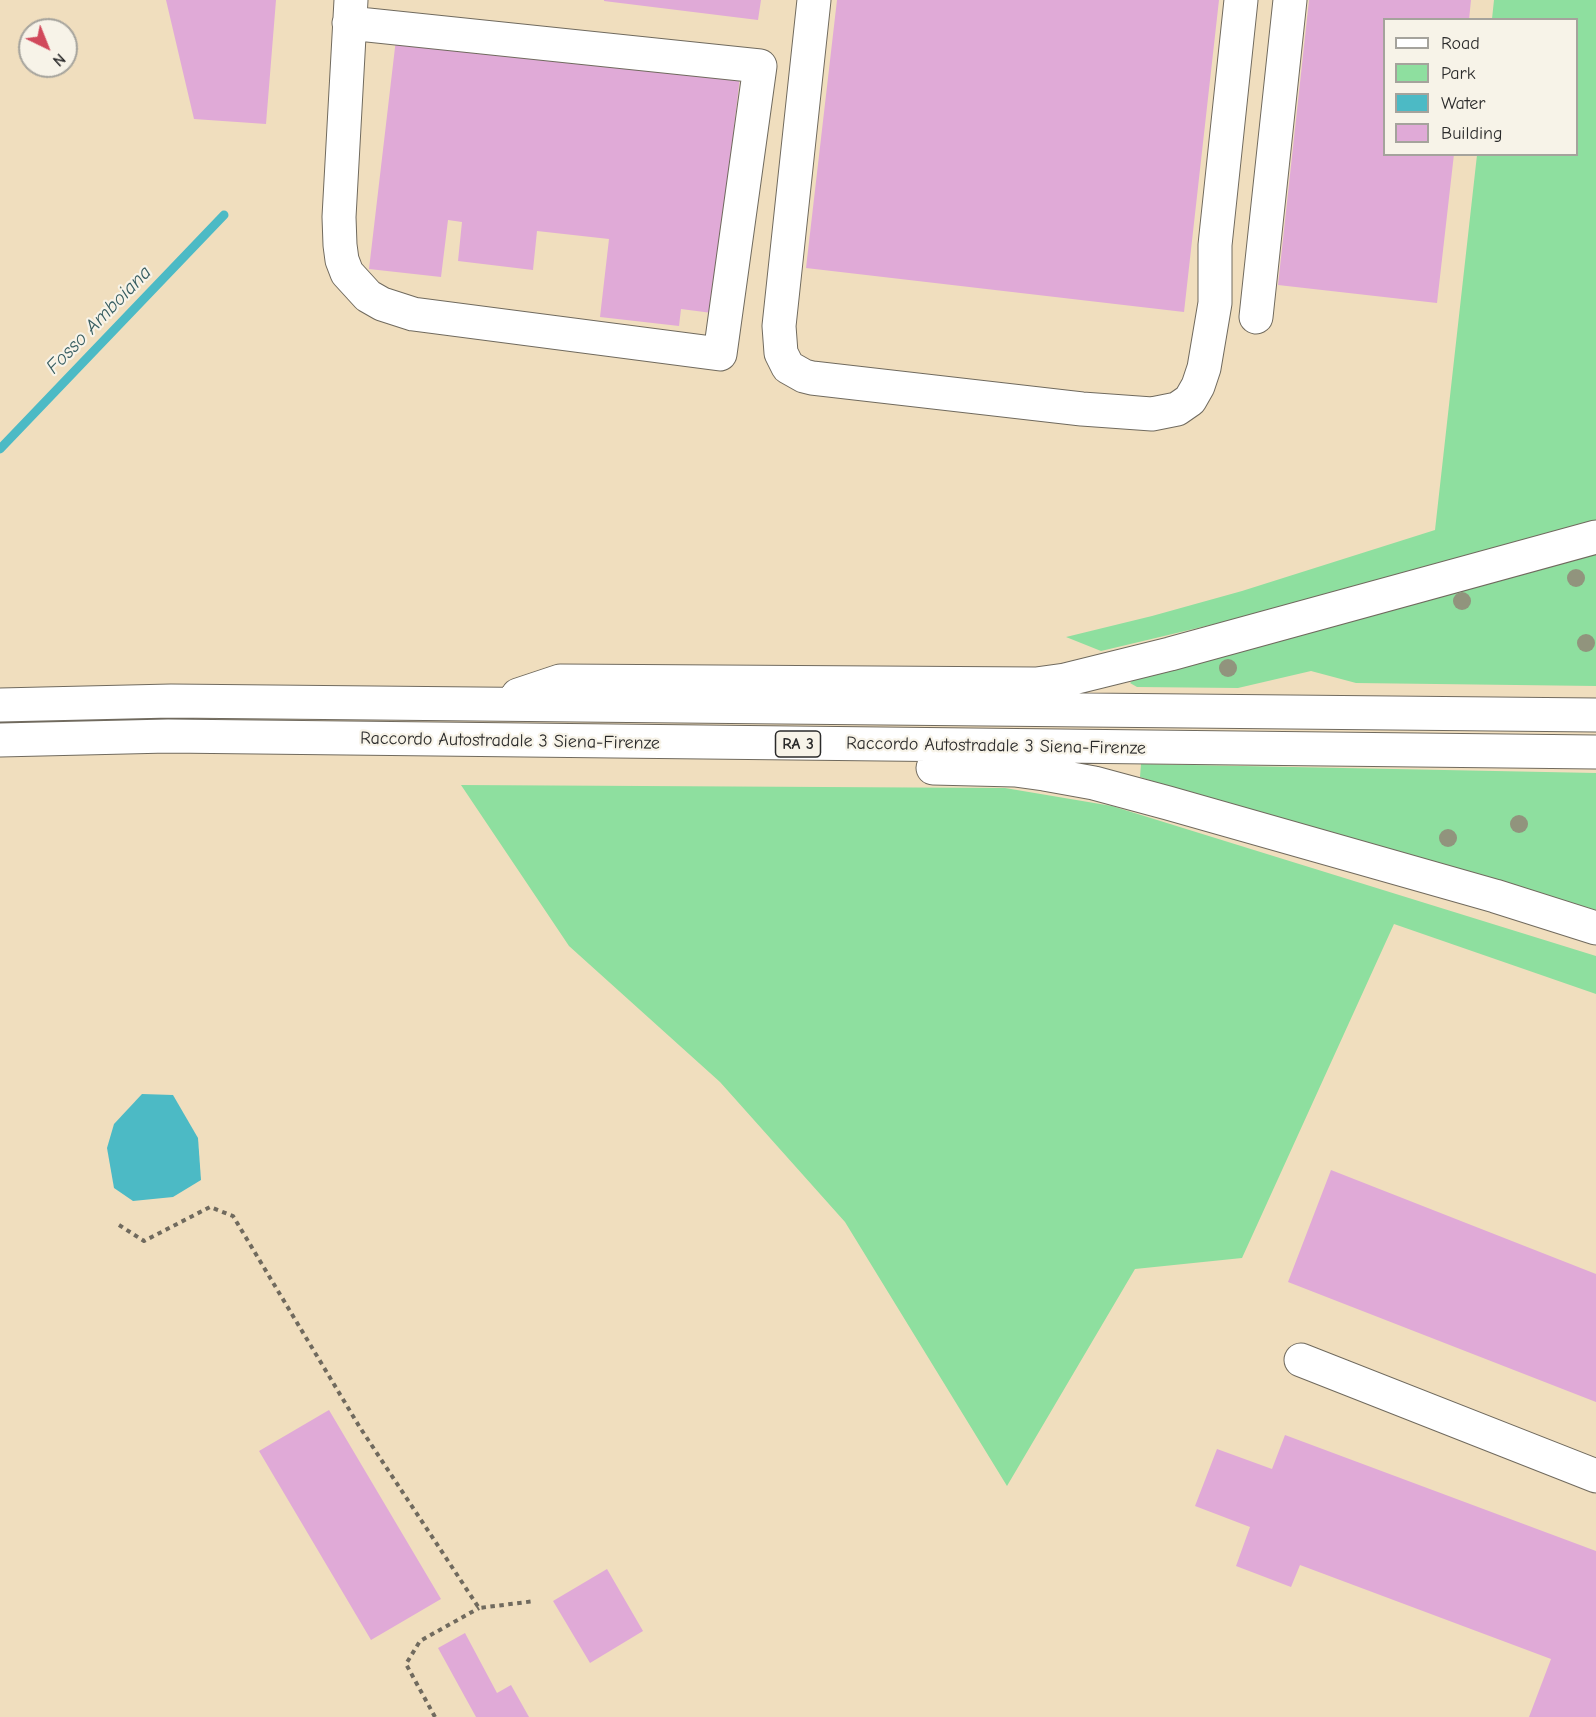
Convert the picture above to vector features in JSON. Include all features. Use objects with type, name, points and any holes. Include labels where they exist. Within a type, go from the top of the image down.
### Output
[{"type":"main road","points":[[814,0],[779,326],[781,353],[788,367],[812,378],[1070,408],[1152,414],[1178,409],[1190,400],[1204,368],[1215,303],[1215,245],[1241,0]]},
{"type":"main road","points":[[1256,316],[1290,0]]},
{"type":"main road","points":[[350,11],[760,66],[720,354],[413,314],[382,304],[368,296],[347,273],[340,245],[339,217],[350,11]]},
{"type":"main road","points":[[491,704],[560,681],[1024,684],[1065,680],[1181,651],[1596,537]]},
{"type":"main road","name":"Raccordo Autostradale 3 Siena-Firenze","points":[[0,705],[171,701],[1596,715]]},
{"type":"main road","name":"Raccordo Autostradale 3 Siena-Firenze","points":[[0,740],[168,736],[1596,752]]},
{"type":"main road","points":[[408,740],[537,762],[1015,770],[1044,774],[1146,796],[1495,896],[1596,928]]},
{"type":"main road","points":[[1301,1360],[1596,1476]]},
{"type":"path","points":[[119,1225],[144,1241],[210,1207],[233,1216],[359,1426],[479,1608]]},
{"type":"path","points":[[435,1717],[406,1665],[420,1641],[479,1608],[535,1601]]},
{"type":"green space","points":[[1494,0],[1596,0],[1596,520],[1265,612],[1101,651],[1066,637],[1242,591],[1435,530],[1477,156],[1578,156],[1578,18],[1492,18]]},
{"type":"green space","points":[[1596,553],[1596,686],[1356,683],[1311,671],[1238,688],[1137,687],[1130,683],[1136,677]]},
{"type":"green space","points":[[1141,764],[1596,773],[1596,910],[1192,794],[1140,777]]},
{"type":"green space","points":[[461,785],[1005,788],[1112,806],[1596,956],[1596,994],[1394,924],[1242,1258],[1135,1269],[1007,1486],[845,1222],[720,1082],[569,946]]},
{"type":"water","points":[[142,1094],[173,1095],[198,1138],[201,1180],[173,1197],[133,1201],[114,1188],[107,1148],[114,1124]]},
{"type":"building","points":[[166,0],[276,0],[266,124],[194,119]]},
{"type":"building","points":[[604,0],[761,0],[758,20]]},
{"type":"building","points":[[837,0],[1219,0],[1184,312],[806,268]]},
{"type":"building","points":[[1309,0],[1471,0],[1469,18],[1383,18],[1383,156],[1454,156],[1437,303],[1278,285]]},
{"type":"building","points":[[396,39],[740,77],[712,313],[681,309],[679,326],[600,317],[609,239],[537,231],[533,270],[458,261],[462,222],[448,220],[441,277],[369,269]]},
{"type":"building","points":[[1331,1170],[1596,1274],[1596,1402],[1288,1282]]},
{"type":"building","points":[[329,1410],[441,1599],[371,1640],[259,1451]]},
{"type":"building","points":[[1285,1435],[1596,1551],[1596,1717],[1529,1717],[1551,1659],[1300,1565],[1291,1587],[1236,1566],[1250,1527],[1195,1506],[1217,1449],[1272,1469]]},
{"type":"building","points":[[607,1569],[643,1631],[590,1663],[553,1601]]},
{"type":"building","points":[[465,1633],[497,1693],[511,1685],[529,1717],[476,1717],[438,1648]]},
{"type":"waterway","name":"Fosso Amboiana","points":[[0,449],[224,215]]}]
